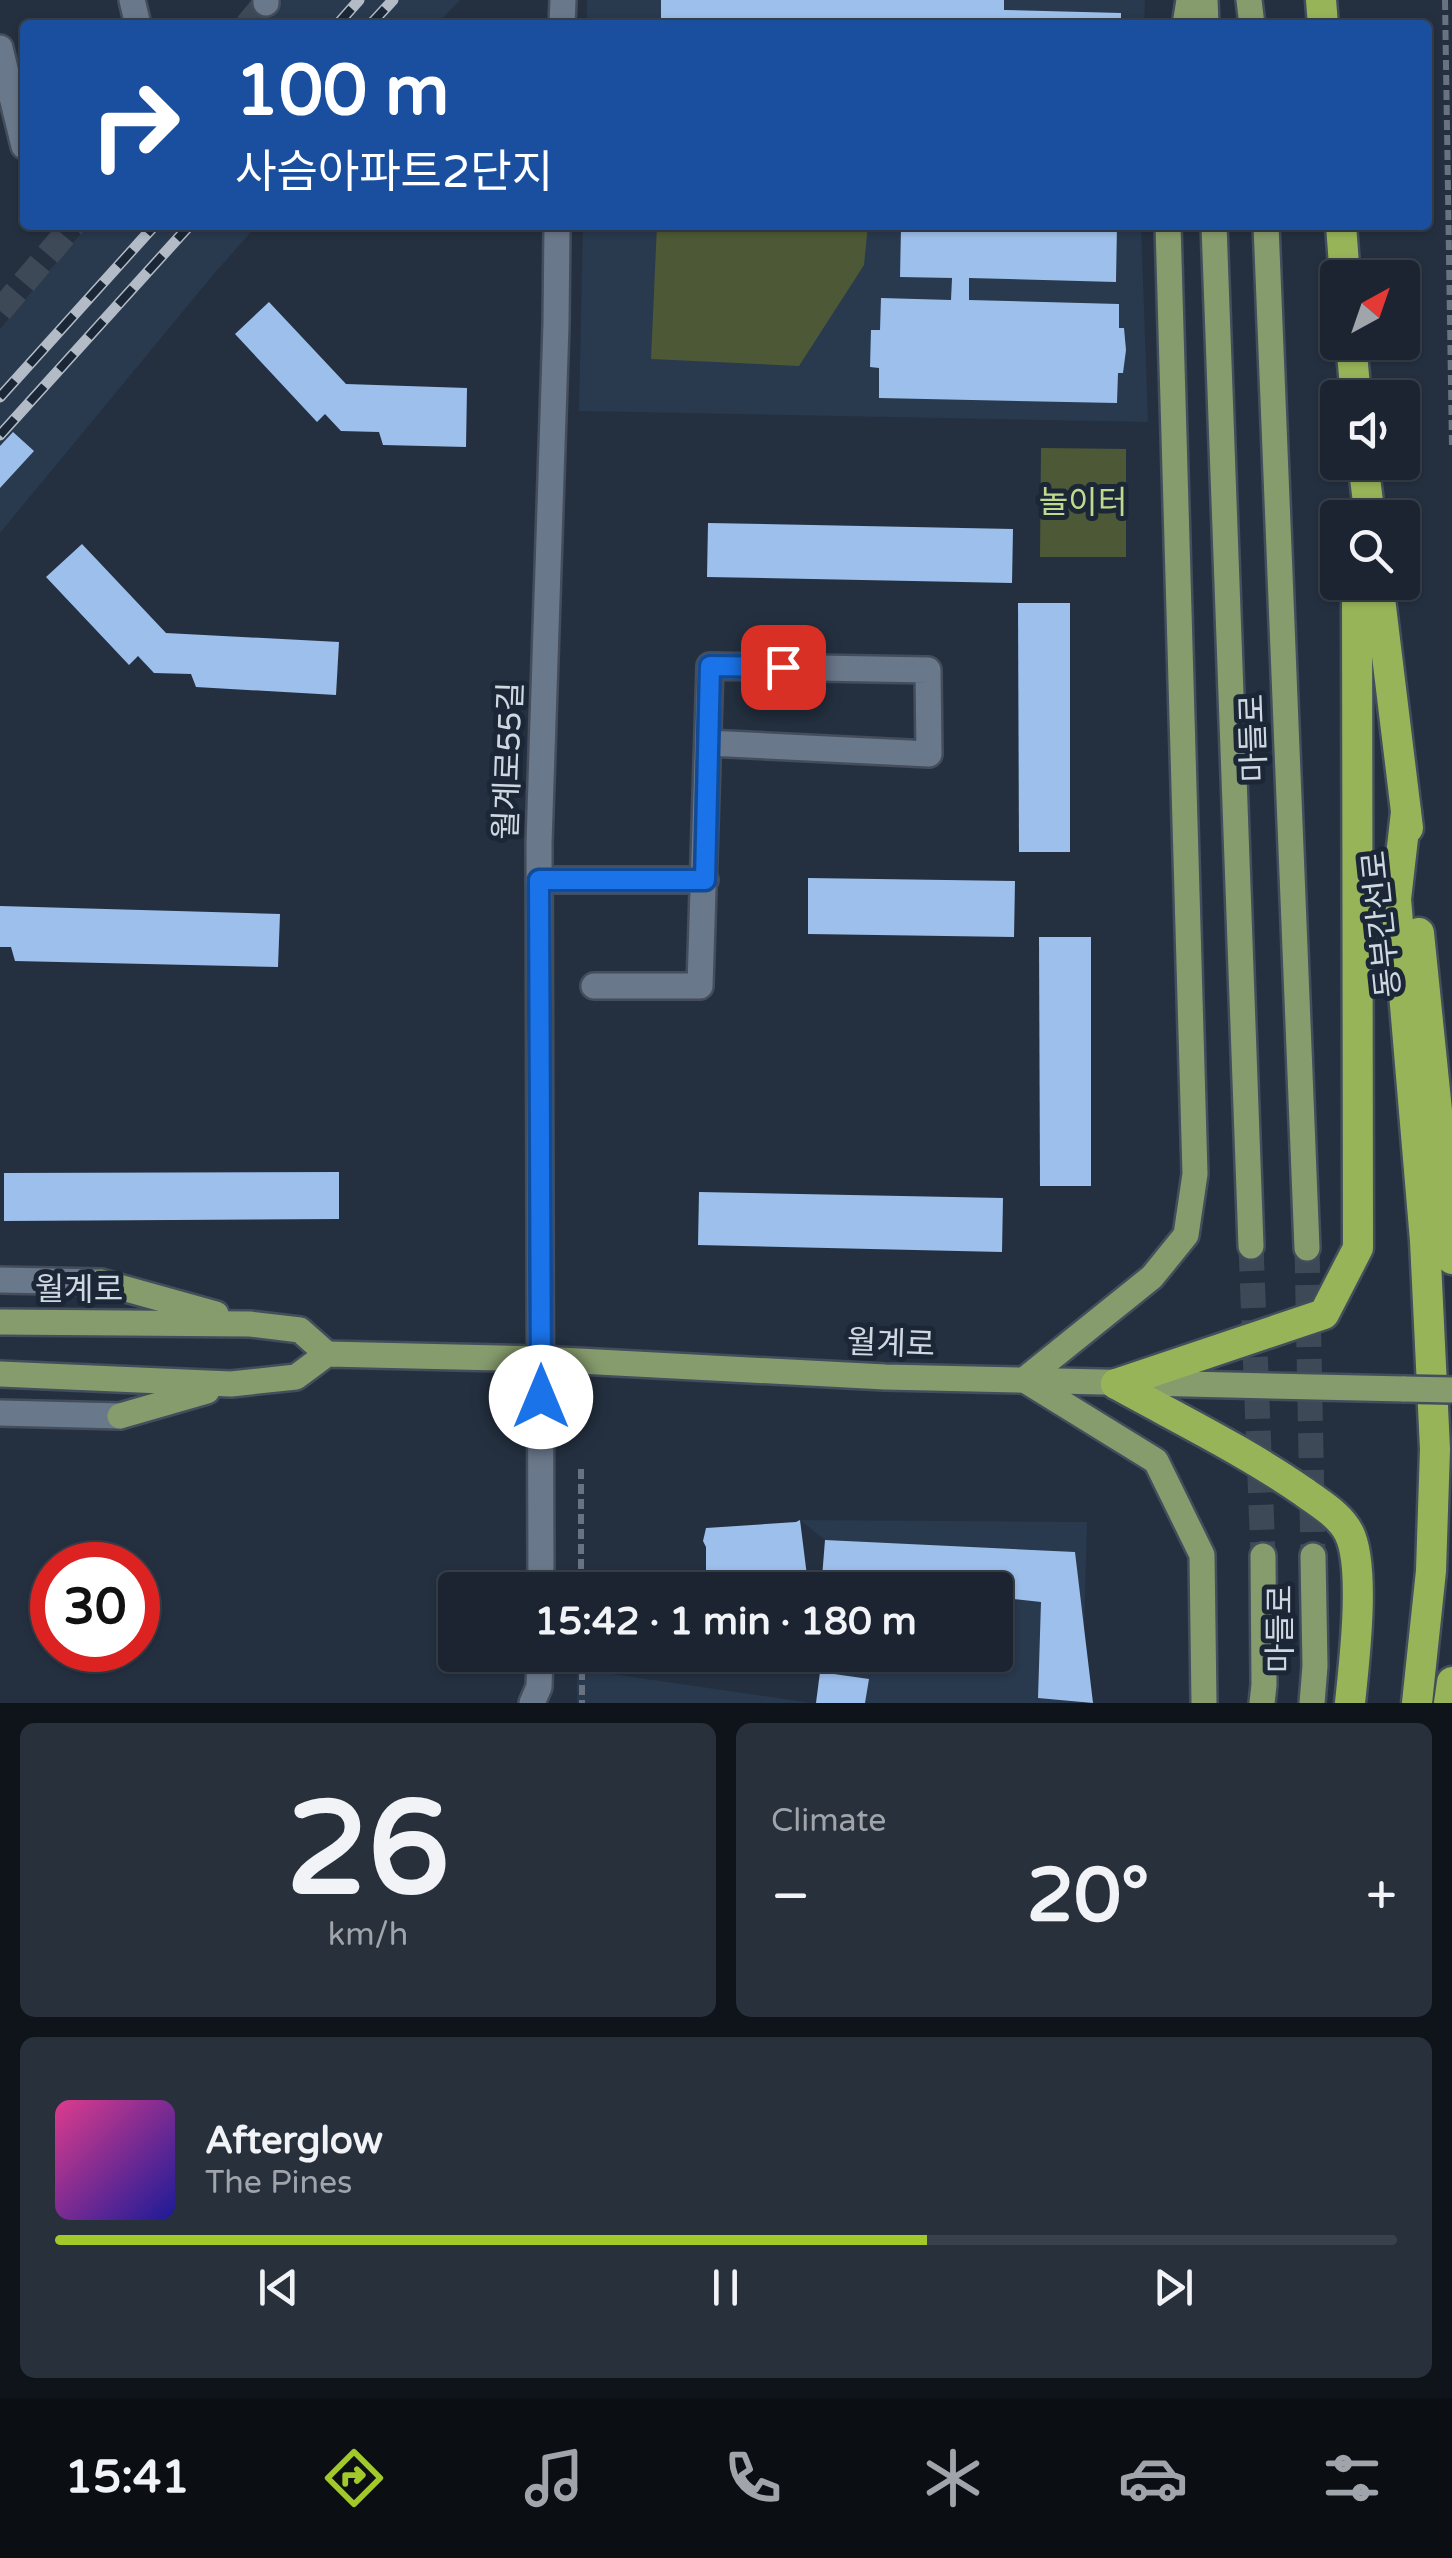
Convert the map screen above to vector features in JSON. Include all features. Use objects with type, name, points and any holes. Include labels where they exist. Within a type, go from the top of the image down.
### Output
[{"type":"highway","points":[[1341,230],[1344,260]]},
{"type":"highway","points":[[1116,1384],[1324,1314],[1358,1248],[1357,600]]},
{"type":"highway","name":"동부간선로","points":[[1380,600],[1452,1260]]},
{"type":"highway","points":[[1406,812],[1396,900],[1425,1241],[1434,1449],[1431,1571],[1417,1703]]},
{"type":"highway","points":[[1116,1384],[1276,1472],[1344,1525],[1352,1539],[1357,1596],[1350,1703]]},
{"type":"highway","points":[[1449,1703],[1452,1682]]},
{"type":"main road","points":[[1168,230],[1196,1174],[1186,1235],[1152,1277],[1024,1380],[1156,1461],[1202,1555],[1204,1703]]},
{"type":"main road","name":"마들로","points":[[1214,230],[1251,1246]]},
{"type":"main road","name":"마들로","points":[[1266,230],[1307,1248]]},
{"type":"main road","points":[[100,1282],[250,1324]]},
{"type":"main road","name":"월계로","points":[[0,1322],[250,1324],[300,1330],[328,1354],[540,1358],[885,1377],[1452,1390]]},
{"type":"main road","points":[[0,1374],[231,1384],[296,1377],[328,1354]]},
{"type":"main road","points":[[120,1416],[231,1384]]},
{"type":"main road","name":"마들로","points":[[1262,1703],[1263,1556]]},
{"type":"main road","name":"마들로","points":[[1312,1703],[1314,1556]]},
{"type":"street","points":[[0,48],[20,126]]},
{"type":"street","name":"월계로55길","points":[[541,1572],[539,880],[557,230]]},
{"type":"street","points":[[594,986],[700,986],[710,666],[928,670],[928,754],[708,744]]},
{"type":"street","points":[[539,880],[705,880]]},
{"type":"street","points":[[0,1280],[100,1282]]},
{"type":"street","points":[[0,1414],[120,1416]]},
{"type":"street","points":[[532,1703],[539,1687],[539,1672]]},
{"type":"path","points":[[1445,0],[1452,446]]},
{"type":"path","points":[[581,1469],[581,1572]]},
{"type":"path","points":[[582,1672],[582,1703]]},
{"type":"shaded area","points":[[282,0],[460,0],[441,20],[264,20]]},
{"type":"shaded area","points":[[587,0],[1145,0],[1144,20],[587,20]]},
{"type":"shaded area","points":[[84,230],[253,230],[0,533],[0,329]]},
{"type":"shaded area","points":[[583,230],[1141,230],[1148,422],[579,411]]},
{"type":"shaded area","points":[[800,1520],[1087,1522],[1082,1703],[837,1703],[835,1672],[1013,1672],[1013,1572],[828,1572],[825,1540]]},
{"type":"shaded area","points":[[577,1672],[598,1672],[812,1703],[577,1703]]},
{"type":"green space","points":[[657,230],[868,230],[864,265],[799,366],[651,359]]},
{"type":"green space","name":"놀이터","points":[[1041,448],[1126,449],[1126,557],[1040,557]]},
{"type":"building","points":[[661,0],[1004,0],[1004,10],[1121,13],[1121,20],[661,20]]},
{"type":"building","points":[[901,230],[1117,230],[1116,282],[969,278],[969,300],[1119,304],[1119,328],[1124,328],[1126,350],[1123,373],[1118,373],[1117,403],[879,398],[879,368],[870,367],[871,330],[880,330],[881,298],[951,300],[952,278],[900,277]]},
{"type":"building","points":[[269,302],[346,384],[467,388],[466,447],[383,445],[379,432],[341,431],[325,414],[317,422],[235,334]]},
{"type":"building","points":[[13,432],[34,451],[0,488],[0,446]]},
{"type":"building","points":[[708,523],[1013,529],[1012,583],[707,577]]},
{"type":"building","points":[[82,544],[166,633],[339,642],[336,695],[196,687],[191,674],[154,673],[138,656],[129,665],[46,577]]},
{"type":"building","points":[[1018,603],[1070,603],[1070,852],[1019,852]]},
{"type":"building","points":[[808,878],[1015,881],[1014,937],[808,934]]},
{"type":"building","points":[[0,906],[280,914],[278,967],[15,961],[11,947],[0,947]]},
{"type":"building","points":[[1039,937],[1091,937],[1091,1186],[1040,1186]]},
{"type":"building","points":[[339,1172],[339,1219],[4,1221],[4,1173]]},
{"type":"building","points":[[699,1192],[1003,1198],[1002,1252],[698,1245]]},
{"type":"building","points":[[800,1520],[806,1572],[706,1572],[706,1528]]},
{"type":"building","points":[[825,1540],[1075,1552],[1093,1703],[1038,1698],[1041,1602],[1013,1599],[1013,1572],[822,1572]]},
{"type":"building","points":[[820,1672],[869,1679],[865,1703],[816,1703]]},
{"type":"tunnel","points":[[251,20],[268,0]]},
{"type":"tunnel","points":[[0,311],[69,230]]},
{"type":"tunnel","points":[[1251,1246],[1263,1556]]},
{"type":"tunnel","points":[[1307,1248],[1313,1556]]},
{"type":"railway","points":[[341,20],[359,0]]},
{"type":"railway","points":[[375,20],[393,0]]},
{"type":"railway","points":[[0,397],[150,230]]},
{"type":"railway","points":[[0,435],[185,230]]},
{"type":"route","points":[[541,1397],[539,880],[705,880],[710,666],[783,667]]}]
